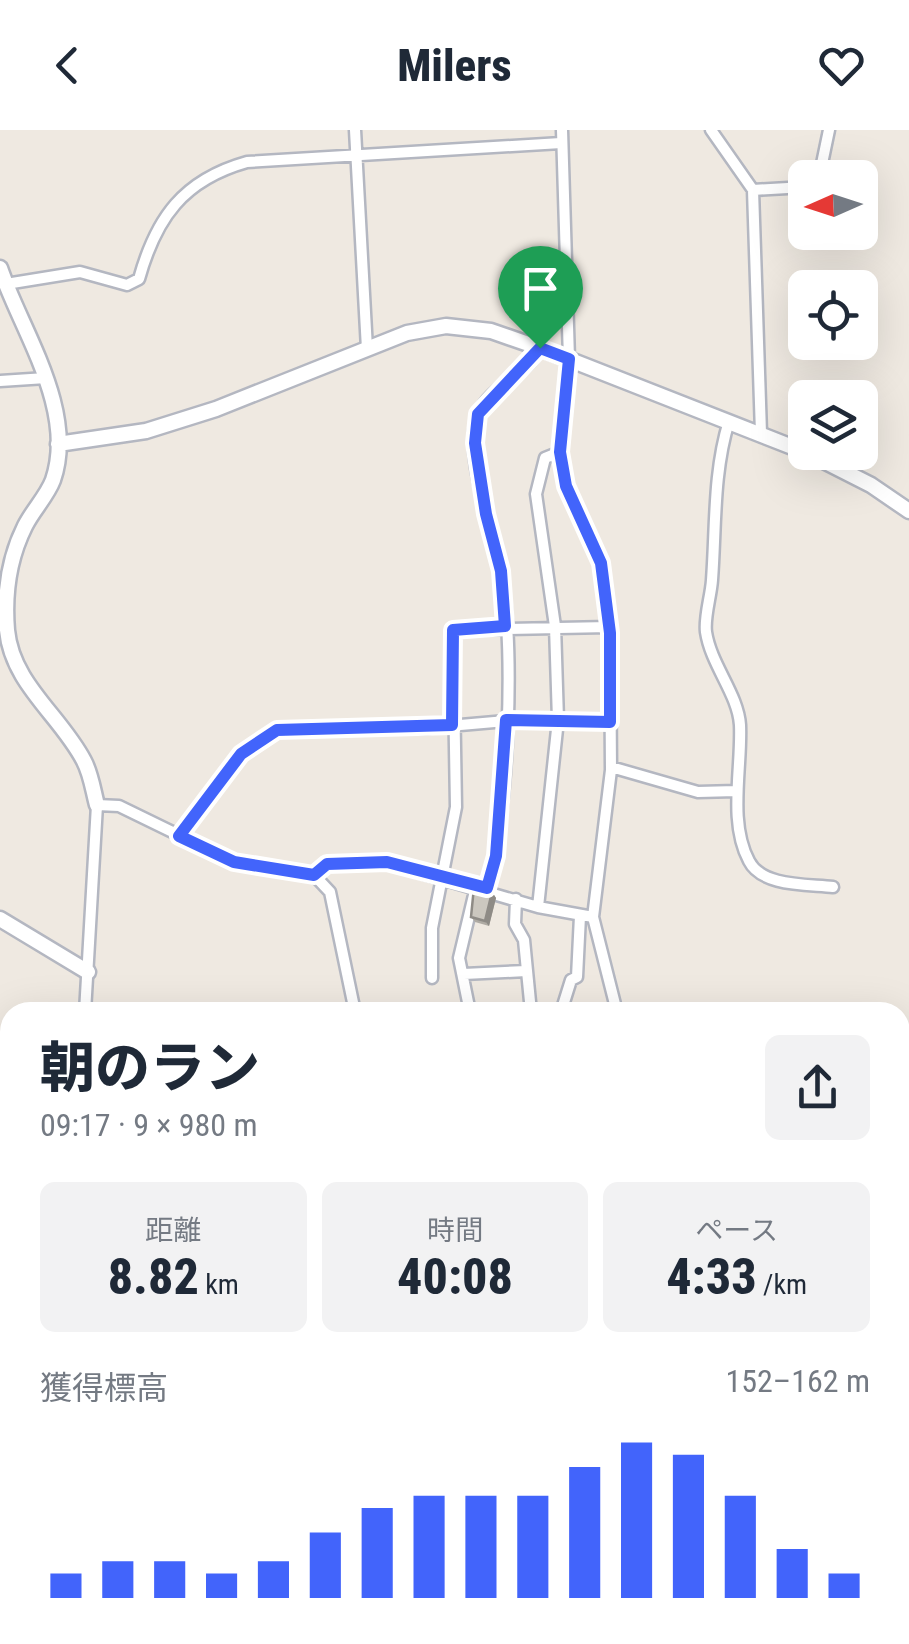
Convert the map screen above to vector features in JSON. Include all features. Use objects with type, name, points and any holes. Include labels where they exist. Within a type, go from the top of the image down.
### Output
[{"type":"street","points":[[355,130],[367,349]]},
{"type":"street","points":[[562,130],[569,359],[560,452],[566,486],[601,563],[609,626],[611,767],[593,916],[614,1002]]},
{"type":"street","points":[[711,130],[754,190],[761,434]]},
{"type":"street","points":[[822,160],[828,130]]},
{"type":"street","points":[[6,284],[80,272],[127,285],[138,278],[152,234],[176,202],[208,178],[247,162],[561,143]]},
{"type":"street","points":[[754,190],[788,188]]},
{"type":"street","points":[[0,268],[32,335],[46,378],[58,444],[53,480],[24,528],[8,574],[7,630],[24,678],[84,760],[96,805],[86,1002]]},
{"type":"street","points":[[58,444],[146,431],[216,410],[406,333],[446,326],[491,331],[540,348],[788,445]]},
{"type":"street","points":[[468,1002],[461,940],[496,856],[506,720],[501,571],[486,514],[475,443],[478,414],[540,348]]},
{"type":"street","points":[[0,382],[46,378]]},
{"type":"street","points":[[728,421],[717,461],[712,576],[705,628],[713,659],[740,720],[741,774],[736,791],[749,864],[770,879],[833,886]]},
{"type":"street","points":[[538,907],[558,720],[555,626],[536,494],[545,458],[560,452]]},
{"type":"street","points":[[843,470],[872,484],[909,512]]},
{"type":"street","points":[[432,978],[439,875],[456,807],[453,630],[609,626]]},
{"type":"street","points":[[179,836],[241,754],[277,730],[506,720],[610,722]]},
{"type":"street","points":[[611,767],[698,792],[736,791]]},
{"type":"street","points":[[96,805],[119,806],[234,862],[314,875],[330,892],[352,1002]]},
{"type":"street","points":[[314,875],[327,864],[387,862],[482,887],[538,907],[593,916]]},
{"type":"street","points":[[516,899],[515,924],[524,940],[530,1002]]},
{"type":"street","points":[[564,1002],[570,980],[577,977],[580,916]]},
{"type":"street","points":[[0,918],[88,972]]},
{"type":"street","points":[[464,974],[526,971]]},
{"type":"building","points":[[474,887],[492,892],[485,921],[471,917]]},
{"type":"route","points":[[540,348],[569,359],[560,452],[566,486],[601,563],[610,633],[610,722],[506,720],[496,856],[487,888],[387,862],[327,864],[314,875],[234,862],[179,836],[241,754],[260,737],[277,730],[452,725],[453,630],[505,626],[501,571],[486,514],[475,443],[478,414],[498,390],[535,359],[540,348]]}]
